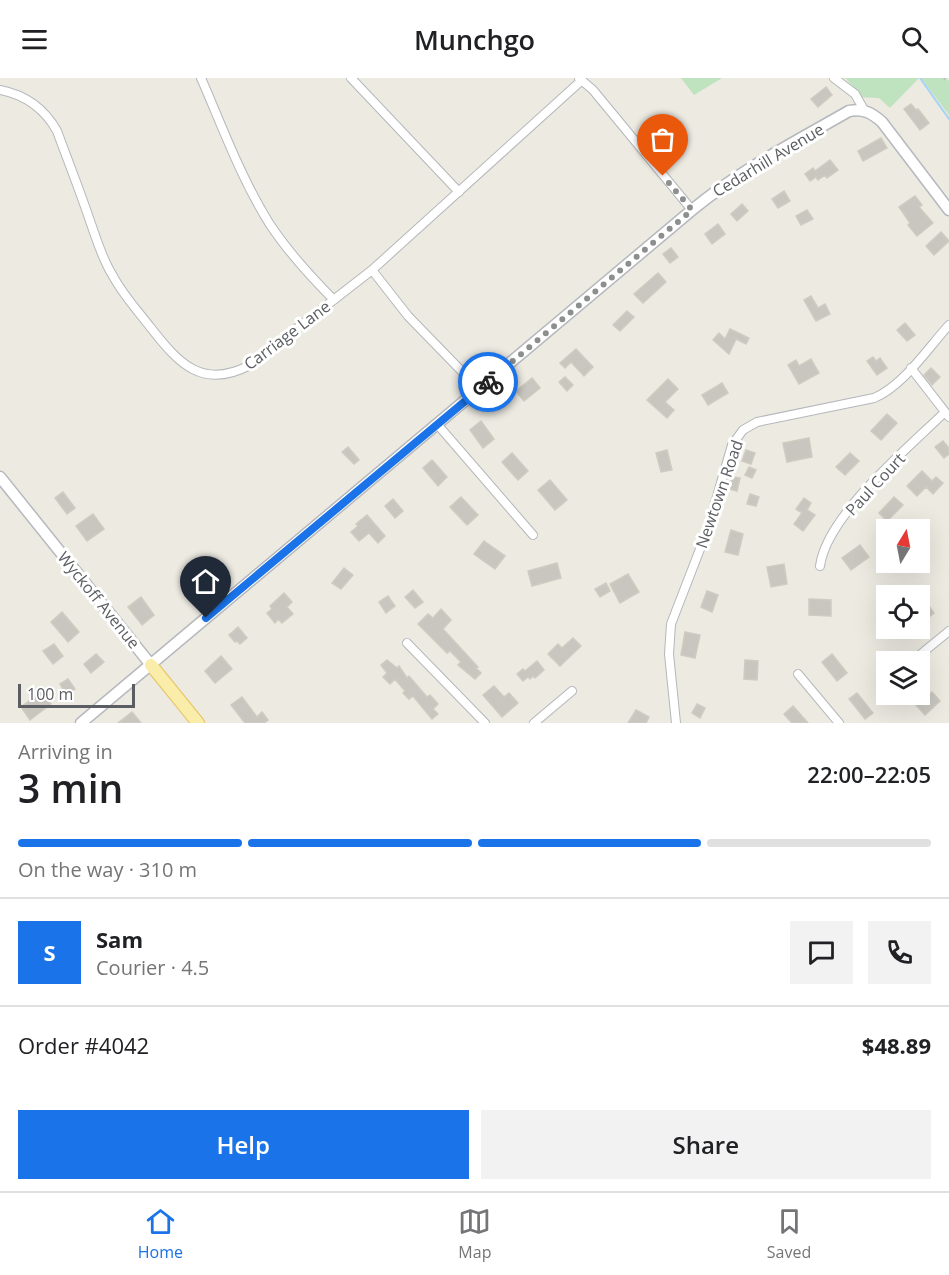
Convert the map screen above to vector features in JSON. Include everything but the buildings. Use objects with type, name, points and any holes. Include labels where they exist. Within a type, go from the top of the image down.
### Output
[{"type":"main road","name":"Wyckoff Avenue","points":[[151,665],[198,723]]},
{"type":"street","points":[[201,78],[256,201],[292,254],[334,300]]},
{"type":"street","points":[[351,78],[459,192]]},
{"type":"street","points":[[834,78],[855,94],[864,110],[874,114],[882,122],[949,210]]},
{"type":"street","points":[[580,79],[592,90],[692,210]]},
{"type":"street","name":"Carriage Lane","points":[[0,90],[25,97],[51,121],[57,131],[95,239],[113,277],[170,352],[189,368],[219,375],[241,370],[250,365],[372,270],[580,79]]},
{"type":"street","name":"Cedarhill Avenue","points":[[81,723],[692,210],[758,162],[849,111],[864,110]]},
{"type":"street","points":[[372,270],[422,332],[479,389]]},
{"type":"street","name":"Newtown Road","points":[[676,723],[669,654],[671,624],[707,531],[732,445],[737,437],[750,425],[768,419],[874,398],[892,388],[949,325]]},
{"type":"street","points":[[911,368],[947,414]]},
{"type":"street","name":"Paul Court","points":[[820,566],[829,538],[859,499],[947,414]]},
{"type":"street","points":[[437,424],[533,534]]},
{"type":"street","name":"Wyckoff Avenue","points":[[0,477],[151,665]]},
{"type":"street","points":[[924,651],[949,631]]},
{"type":"street","points":[[407,643],[485,723]]},
{"type":"street","points":[[798,674],[839,723]]},
{"type":"street","points":[[534,723],[572,691]]},
{"type":"green space","points":[[681,78],[722,78],[694,95]]},
{"type":"green space","points":[[845,78],[919,78],[890,108],[879,98],[858,97],[857,90]]},
{"type":"green space","points":[[921,78],[946,78],[949,81],[949,115]]},
{"type":"waterway","points":[[920,78],[949,119]]},
{"type":"railway","points":[[944,78],[949,83]]},
{"type":"way so far","points":[[488,382],[692,210],[663,176]]},
{"type":"route","points":[[206,618],[488,382]]}]
